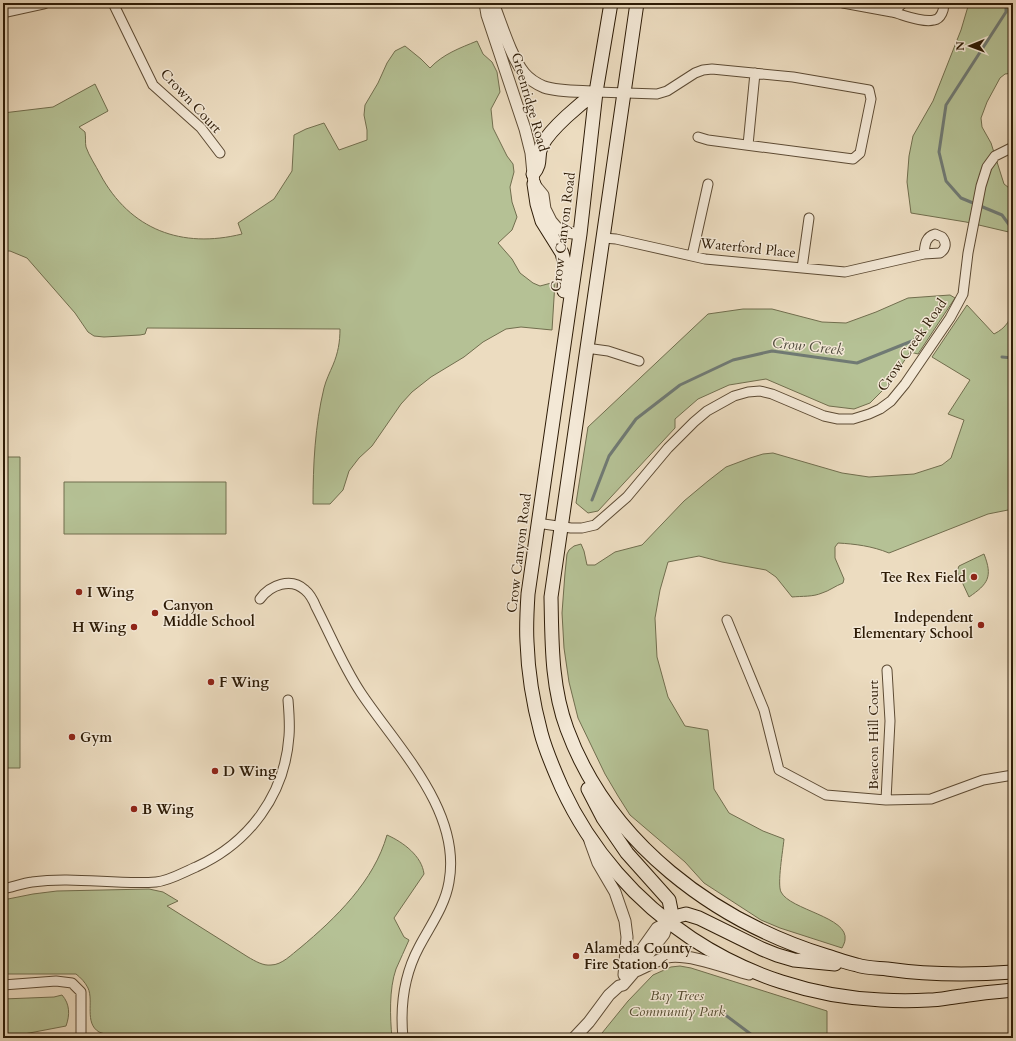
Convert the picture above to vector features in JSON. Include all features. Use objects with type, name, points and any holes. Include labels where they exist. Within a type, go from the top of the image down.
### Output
[{"type":"main road","name":"Crow Canyon Road","points":[[611,3],[596,92],[580,234],[537,523],[528,594],[526,640],[529,671],[534,704],[541,734],[548,754],[569,803],[587,833],[621,877],[668,922],[694,941],[722,957],[780,982],[834,994],[881,1000],[930,1000],[1013,990]]},
{"type":"main road","points":[[608,25],[614,21],[621,3]]},
{"type":"main road","points":[[637,3],[560,526],[551,597],[552,653],[561,709],[567,728],[581,761],[604,801],[621,823],[661,865],[719,908],[745,923],[804,949],[857,966]]},
{"type":"main road","points":[[566,325],[564,303],[565,265],[562,253],[542,221],[535,196],[534,179],[540,163],[540,152],[545,140],[581,103],[596,92]]},
{"type":"main road","points":[[580,234],[603,238]]},
{"type":"main road","points":[[581,761],[585,784],[603,818],[627,853],[669,900],[671,910],[668,922]]},
{"type":"main road","points":[[668,922],[678,916],[686,914],[699,918],[762,950],[794,960],[911,973],[985,974],[1013,972]]},
{"type":"street","points":[[3,12],[44,3]]},
{"type":"street","name":"Crown Court","points":[[113,3],[153,85],[201,128],[220,153]]},
{"type":"street","name":"Greenridge Road","points":[[485,3],[487,14],[525,129],[531,153],[534,179],[542,194],[545,209],[551,221],[557,228],[566,232],[580,234]]},
{"type":"street","name":"Greenridge Road","points":[[493,3],[516,61],[524,74],[536,83],[545,87],[596,92]]},
{"type":"street","points":[[893,12],[903,3]]},
{"type":"street","points":[[849,4],[933,21],[938,19],[942,14],[944,7],[943,3]]},
{"type":"street","points":[[596,92],[657,94],[667,91],[687,77],[703,70],[712,69],[793,76],[869,90],[871,99],[860,153],[854,159],[708,140],[698,137]]},
{"type":"street","points":[[748,145],[755,73]]},
{"type":"street","name":"Crow Creek Road","points":[[537,523],[582,528],[595,524],[627,497],[668,448],[694,422],[707,411],[734,396],[748,392],[760,391],[772,394],[824,416],[838,419],[853,419],[869,414],[891,402],[950,318],[963,294],[973,228],[981,186],[987,167],[995,156],[1013,146]]},
{"type":"street","name":"Waterford Place","points":[[692,256],[708,184]]},
{"type":"street","name":"Waterford Place","points":[[802,268],[809,218]]},
{"type":"street","name":"Waterford Place","points":[[603,238],[616,238],[705,259],[845,272],[924,254]]},
{"type":"street","points":[[586,348],[608,351],[639,361]]},
{"type":"street","points":[[260,599],[271,587],[281,584],[291,584],[305,590],[314,603],[351,678],[361,694],[412,763],[442,818],[450,856],[450,882],[442,905],[419,948],[409,971],[403,1002],[402,1016],[404,1038]]},
{"type":"street","points":[[727,620],[764,710],[779,770],[826,796],[886,800],[931,799],[983,780],[1013,775]]},
{"type":"street","name":"Beacon Hill Court","points":[[886,800],[890,721],[887,670]]},
{"type":"street","points":[[3,889],[32,882],[56,880],[158,882],[210,861],[230,848],[252,826],[263,812],[278,784],[287,752],[289,737],[288,700]]},
{"type":"street","points":[[587,833],[598,863],[615,892],[625,921],[626,937],[624,975]]},
{"type":"street","points":[[574,1038],[589,1022],[609,995],[619,986],[623,985],[635,971],[664,934],[668,922]]},
{"type":"street","points":[[619,986],[620,980],[657,928],[668,922]]},
{"type":"street","points":[[635,971],[660,959],[678,956],[690,957],[780,982]]},
{"type":"street","points":[[3,985],[56,981],[72,984],[80,992],[81,1038]]},
{"type":"green space","points":[[969,3],[1013,3],[1013,73],[1005,74],[1000,78],[987,102],[981,118],[982,127],[991,143],[1004,184],[1013,191],[1013,233],[966,222],[911,213],[907,182],[909,156],[913,136],[933,101],[961,30]]},
{"type":"green space","points":[[477,41],[483,54],[492,62],[497,72],[500,92],[491,109],[493,128],[507,156],[513,164],[514,172],[510,187],[512,202],[517,217],[512,230],[498,243],[512,259],[520,273],[533,283],[540,286],[555,282],[552,330],[521,327],[506,329],[483,342],[464,357],[431,377],[412,392],[401,404],[372,446],[359,458],[349,471],[343,490],[330,504],[313,504],[314,460],[321,402],[325,385],[335,361],[340,329],[147,328],[145,334],[140,335],[104,337],[94,336],[88,332],[75,313],[27,258],[10,251],[3,251],[3,113],[53,107],[95,84],[108,111],[79,127],[85,132],[86,145],[89,154],[112,193],[126,209],[142,222],[160,231],[199,239],[220,238],[242,234],[238,223],[274,199],[292,171],[294,135],[324,123],[339,150],[367,140],[364,115],[365,105],[395,51],[405,46],[430,68],[446,55]]},
{"type":"green space","points":[[950,295],[955,298],[918,354],[910,352],[889,384],[870,403],[854,409],[829,406],[766,379],[729,385],[698,399],[675,419],[675,428],[598,511],[588,513],[576,503],[588,427],[708,314],[743,309],[772,309],[822,322],[846,323],[908,298]]},
{"type":"green space","points":[[967,305],[994,334],[1008,323],[1013,306],[1013,507],[1008,510],[988,514],[889,553],[864,546],[838,543],[835,547],[835,558],[844,579],[843,583],[815,595],[792,597],[776,577],[766,570],[699,556],[668,562],[660,590],[655,618],[657,657],[668,697],[685,726],[708,730],[714,789],[729,813],[763,831],[784,839],[780,875],[781,892],[786,898],[795,904],[829,919],[838,925],[844,932],[845,941],[842,948],[780,928],[761,920],[704,883],[685,862],[630,815],[605,774],[578,718],[569,682],[564,648],[562,613],[567,554],[574,546],[581,544],[587,565],[595,565],[615,552],[642,545],[684,501],[726,467],[763,454],[773,453],[842,473],[869,477],[914,474],[942,465],[951,458],[964,420],[948,414],[970,380],[932,357]]},
{"type":"green space","points":[[3,457],[20,457],[20,768],[3,768]]},
{"type":"green space","points":[[64,482],[226,482],[226,534],[64,534]]},
{"type":"green space","name":"Tee Rex Field","points":[[984,554],[988,569],[987,579],[981,588],[969,597],[957,571],[959,566]]},
{"type":"green space","points":[[387,835],[411,850],[420,861],[424,874],[394,918],[404,937],[409,940],[396,969],[392,985],[392,1038],[123,1038],[99,1032],[94,1028],[91,1018],[90,993],[86,984],[76,974],[3,974],[3,900],[57,891],[149,889],[163,892],[178,901],[167,906],[248,957],[265,965],[275,965],[290,956],[314,936],[352,898],[373,868]]},
{"type":"green space","name":"Bay Trees Community Park","points":[[680,966],[691,968],[827,1011],[827,1038],[598,1038],[628,1001],[653,975],[671,967]]},
{"type":"green space","points":[[62,995],[68,1006],[66,1026],[3,1038],[3,999],[54,997]]},
{"type":"waterway","name":"Crow Creek","points":[[1006,3],[1006,12],[946,105],[939,152],[946,181],[961,198],[1002,215],[1013,230]]},
{"type":"waterway","name":"Crow Creek","points":[[592,500],[609,456],[636,419],[680,385],[733,360],[772,351],[857,363],[917,339]]},
{"type":"waterway","name":"Crow Creek","points":[[1002,357],[1013,358]]},
{"type":"waterway","name":"Crow Creek","points":[[720,1011],[756,1038]]},
{"type":"place","name":"Tee Rex Field","points":[[974,577]]},
{"type":"place","name":"I Wing","points":[[79,592]]},
{"type":"place","name":"Canyon Middle School","points":[[155,613]]},
{"type":"place","name":"Independent Elementary School","points":[[981,625]]},
{"type":"place","name":"H Wing","points":[[134,627]]},
{"type":"place","name":"F Wing","points":[[211,682]]},
{"type":"place","name":"Gym","points":[[72,737]]},
{"type":"place","name":"D Wing","points":[[215,771]]},
{"type":"place","name":"B Wing","points":[[134,809]]},
{"type":"place","name":"Alameda County Fire Station 6","points":[[576,956]]}]
